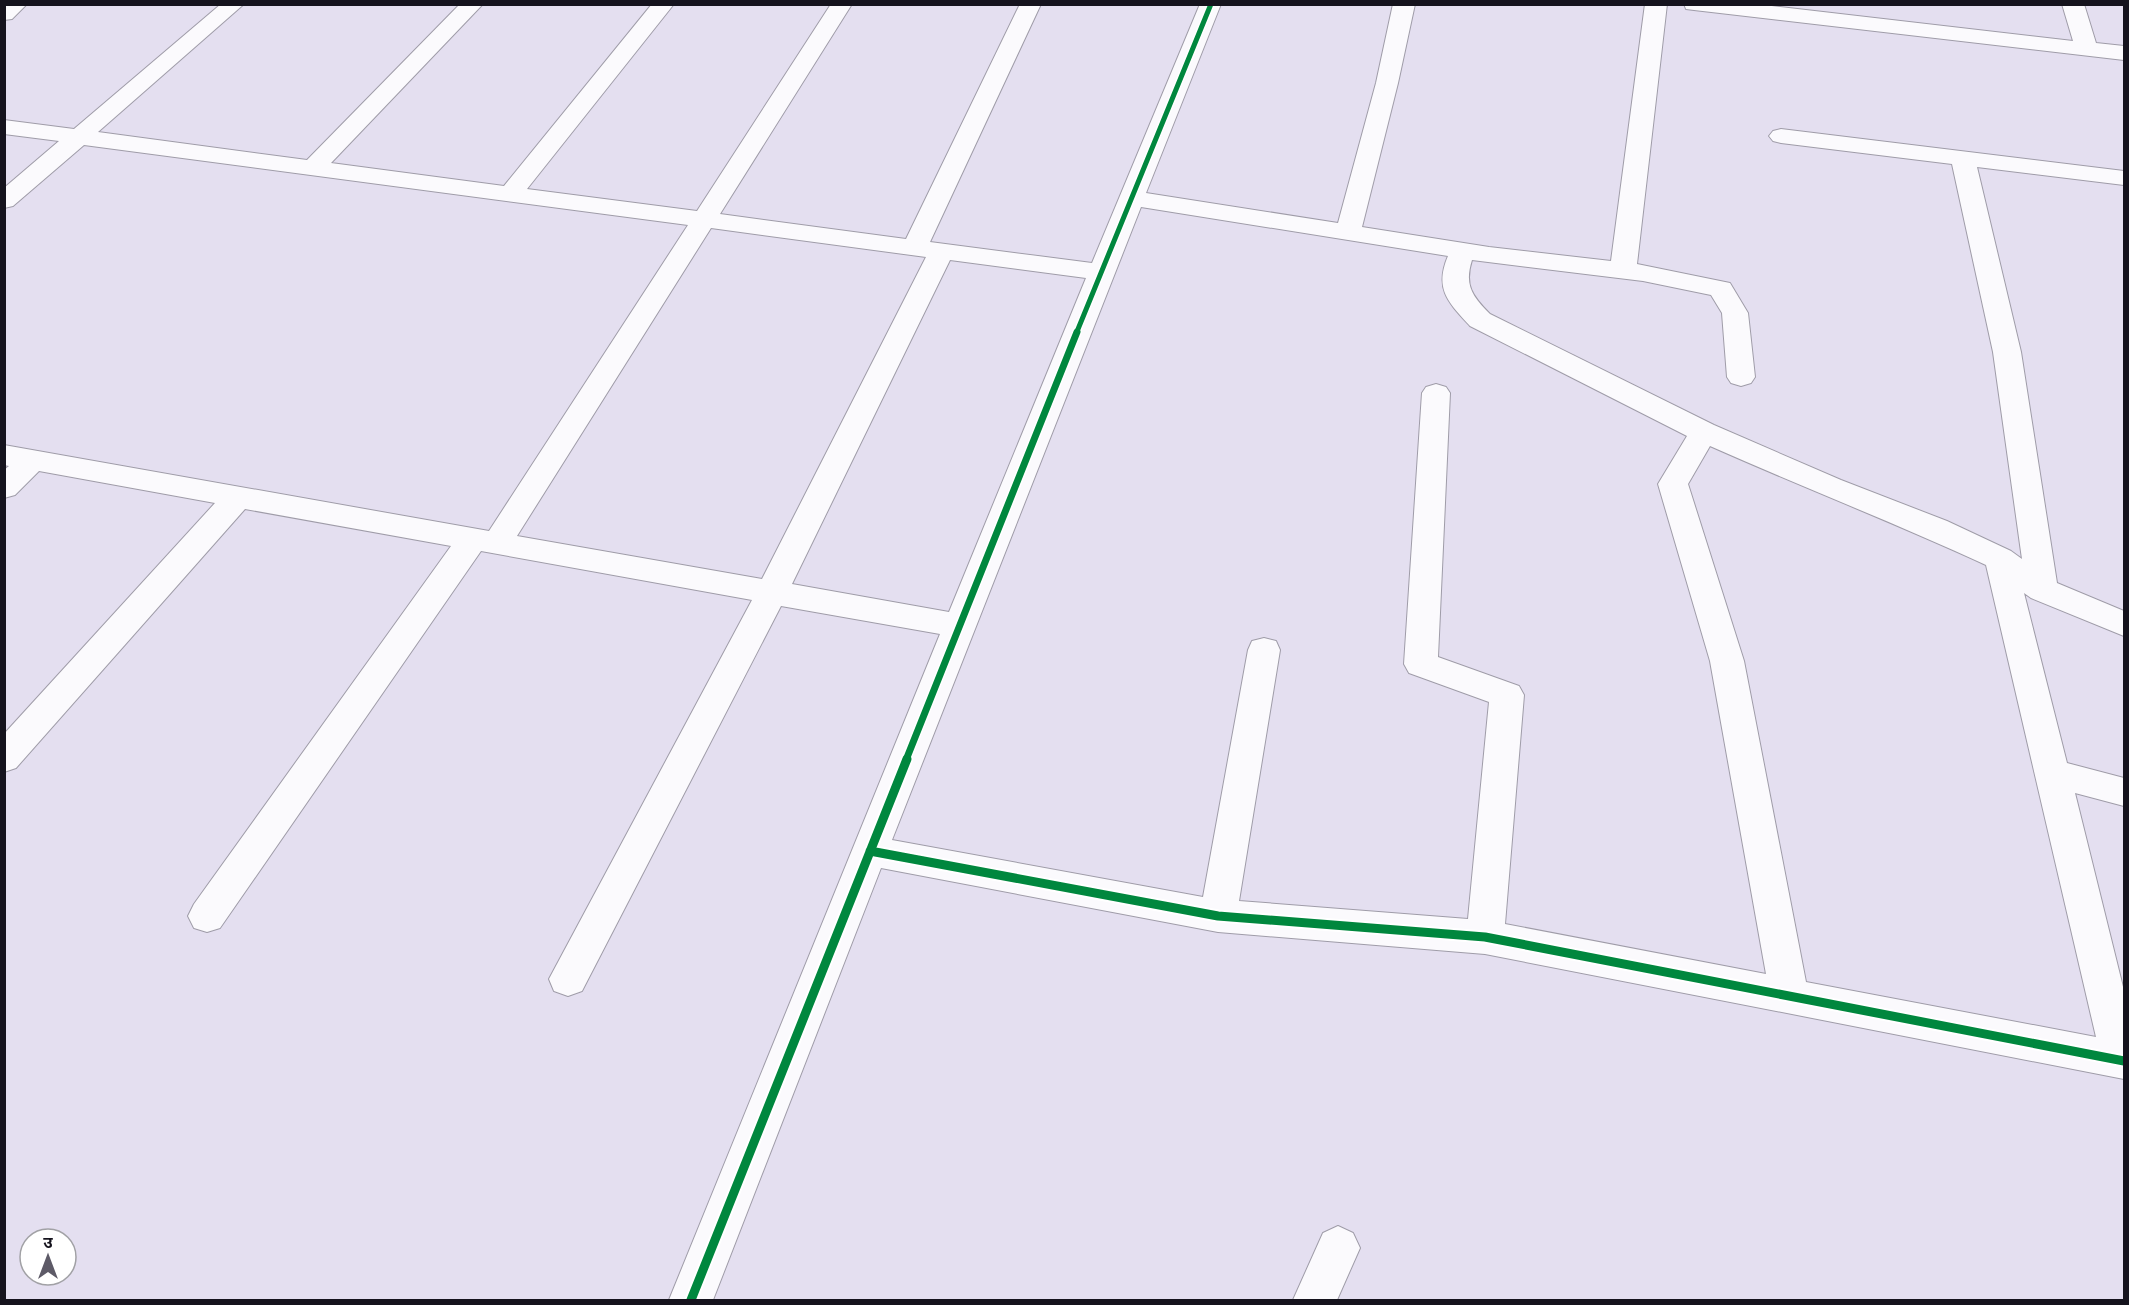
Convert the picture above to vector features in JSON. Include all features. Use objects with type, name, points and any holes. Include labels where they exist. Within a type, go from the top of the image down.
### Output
[{"type":"street","points":[[4,14],[17,4]]},
{"type":"street","points":[[4,201],[234,4]]},
{"type":"street","points":[[312,168],[473,4]]},
{"type":"street","points":[[510,194],[664,4]]},
{"type":"street","points":[[207,916],[485,541],[705,219],[842,4]]},
{"type":"street","points":[[568,979],[772,592],[858,415],[1031,4]]},
{"type":"street","points":[[691,1300],[1101,272],[1211,4]]},
{"type":"street","points":[[1348,232],[1387,83],[1404,4]]},
{"type":"street","points":[[1623,272],[1656,4]]},
{"type":"street","points":[[1694,4],[2124,53]]},
{"type":"street","points":[[1887,4],[1892,27]]},
{"type":"street","points":[[2073,4],[2086,48]]},
{"type":"street","points":[[4,127],[1101,272]]},
{"type":"street","points":[[1781,136],[2124,178]]},
{"type":"street","points":[[1963,158],[2007,352],[2042,590]]},
{"type":"street","points":[[1132,198],[1463,250],[1643,273],[1721,289],[1735,313],[1741,377]]},
{"type":"street","points":[[1463,250],[1453,275],[1455,286],[1458,297],[1480,320],[1704,432],[1830,487],[1936,529],[2000,559],[2042,590],[2124,624]]},
{"type":"street","points":[[1436,393],[1421,664],[1507,695],[1485,937]]},
{"type":"street","points":[[1704,432],[1673,484],[1727,661],[1789,996]]},
{"type":"street","points":[[4,488],[19,457],[960,626]]},
{"type":"street","points":[[4,758],[239,496]]},
{"type":"street","points":[[870,851],[1218,916],[1485,937],[2123,1061],[2000,559]]},
{"type":"street","points":[[1218,916],[1264,650]]},
{"type":"street","points":[[2053,773],[2124,792]]},
{"type":"street","points":[[1315,1300],[1338,1248]]},
{"type":"cycle path","points":[[691,1300],[1057,381],[1211,4]]},
{"type":"cycle path","points":[[870,851],[1218,916],[1485,937],[2124,1061]]}]
